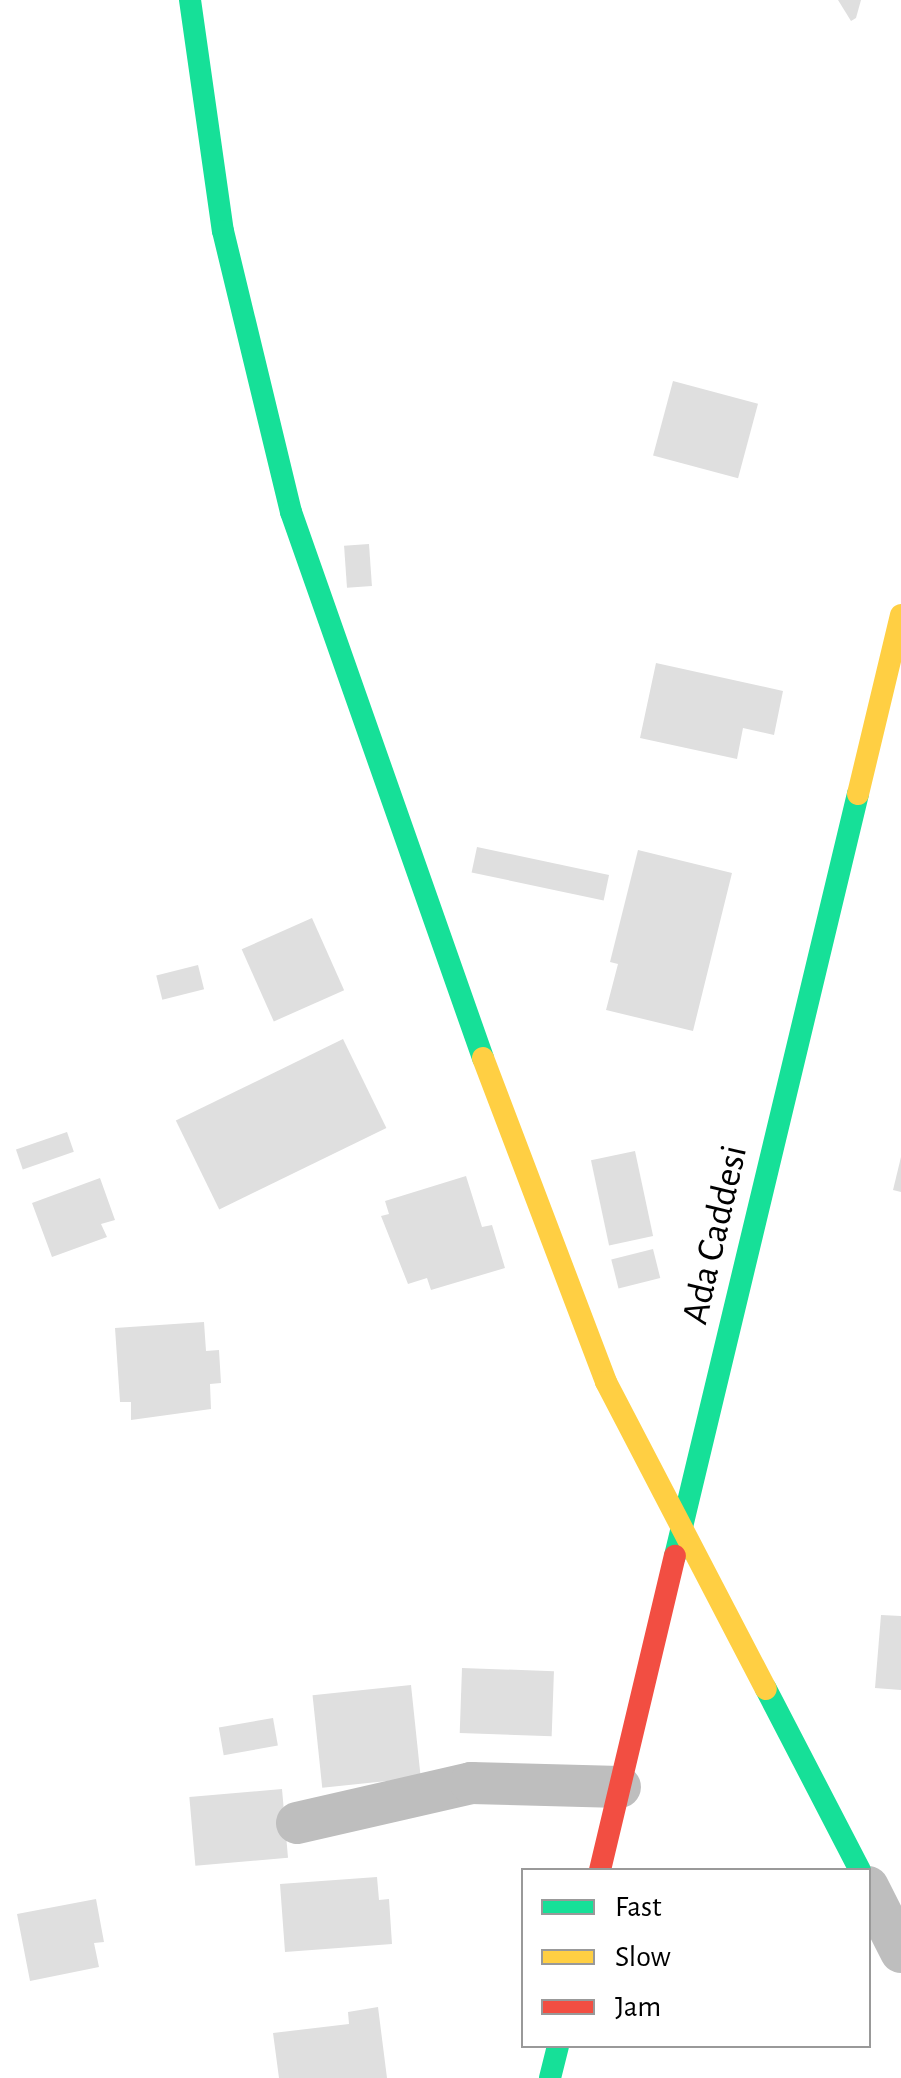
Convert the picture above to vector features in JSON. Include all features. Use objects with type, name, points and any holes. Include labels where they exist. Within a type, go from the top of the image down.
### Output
[{"type":"street","points":[[190,0],[222,232],[291,512],[527,1181],[606,1382],[859,1868]]},
{"type":"street","name":"Ada Caddesi","points":[[600,1868],[901,615]]},
{"type":"street","points":[[297,1823],[472,1783],[620,1787]]},
{"type":"street","points":[[871,1893],[901,1952]]},
{"type":"street","points":[[550,2078],[558,2048]]},
{"type":"building","points":[[838,0],[861,0],[856,18],[851,21]]},
{"type":"building","points":[[673,381],[758,404],[738,478],[653,455]]},
{"type":"building","points":[[369,544],[372,586],[347,588],[344,546]]},
{"type":"building","points":[[656,663],[783,691],[774,735],[743,728],[737,759],[640,738]]},
{"type":"building","points":[[477,847],[609,875],[604,900],[472,872]]},
{"type":"building","points":[[638,850],[732,873],[693,1031],[606,1010],[618,964],[610,962]]},
{"type":"building","points":[[312,918],[344,990],[274,1021],[242,949]]},
{"type":"building","points":[[198,965],[204,989],[162,1000],[156,975]]},
{"type":"building","points":[[343,1039],[386,1128],[219,1210],[176,1121]]},
{"type":"building","points":[[67,1132],[74,1152],[23,1169],[16,1150]]},
{"type":"building","points":[[635,1151],[653,1236],[609,1245],[591,1160]]},
{"type":"building","points":[[901,1157],[901,1192],[893,1190]]},
{"type":"building","points":[[466,1176],[482,1227],[492,1225],[505,1268],[431,1290],[427,1278],[408,1284],[381,1216],[389,1214],[385,1201]]},
{"type":"building","points":[[100,1178],[115,1220],[101,1224],[107,1237],[52,1257],[32,1203]]},
{"type":"building","points":[[653,1249],[660,1278],[619,1289],[611,1259]]},
{"type":"building","points":[[204,1322],[206,1351],[219,1350],[221,1383],[210,1384],[211,1409],[131,1420],[131,1402],[120,1402],[115,1328]]},
{"type":"building","points":[[881,1615],[901,1616],[901,1690],[875,1688]]},
{"type":"building","points":[[462,1668],[554,1671],[552,1736],[460,1733]]},
{"type":"building","points":[[411,1685],[421,1777],[322,1788],[313,1695]]},
{"type":"building","points":[[273,1718],[278,1746],[224,1755],[219,1728]]},
{"type":"building","points":[[282,1789],[288,1858],[195,1866],[189,1797]]},
{"type":"building","points":[[377,1877],[379,1900],[389,1899],[392,1944],[285,1952],[280,1884]]},
{"type":"building","points":[[96,1899],[104,1942],[94,1943],[99,1967],[30,1981],[17,1914]]},
{"type":"building","points":[[378,2007],[387,2078],[279,2078],[273,2033],[349,2024],[348,2012]]},
{"type":"traffic: fast","points":[[190,0],[223,231],[291,512],[483,1058]]},
{"type":"traffic: fast","points":[[675,1556],[858,794]]},
{"type":"traffic: fast","points":[[766,1689],[859,1868]]},
{"type":"traffic: fast","points":[[550,2078],[558,2048]]},
{"type":"traffic: slow","points":[[858,794],[901,615]]},
{"type":"traffic: slow","points":[[483,1058],[606,1382],[766,1689]]},
{"type":"traffic: jam","points":[[600,1868],[675,1556]]}]
